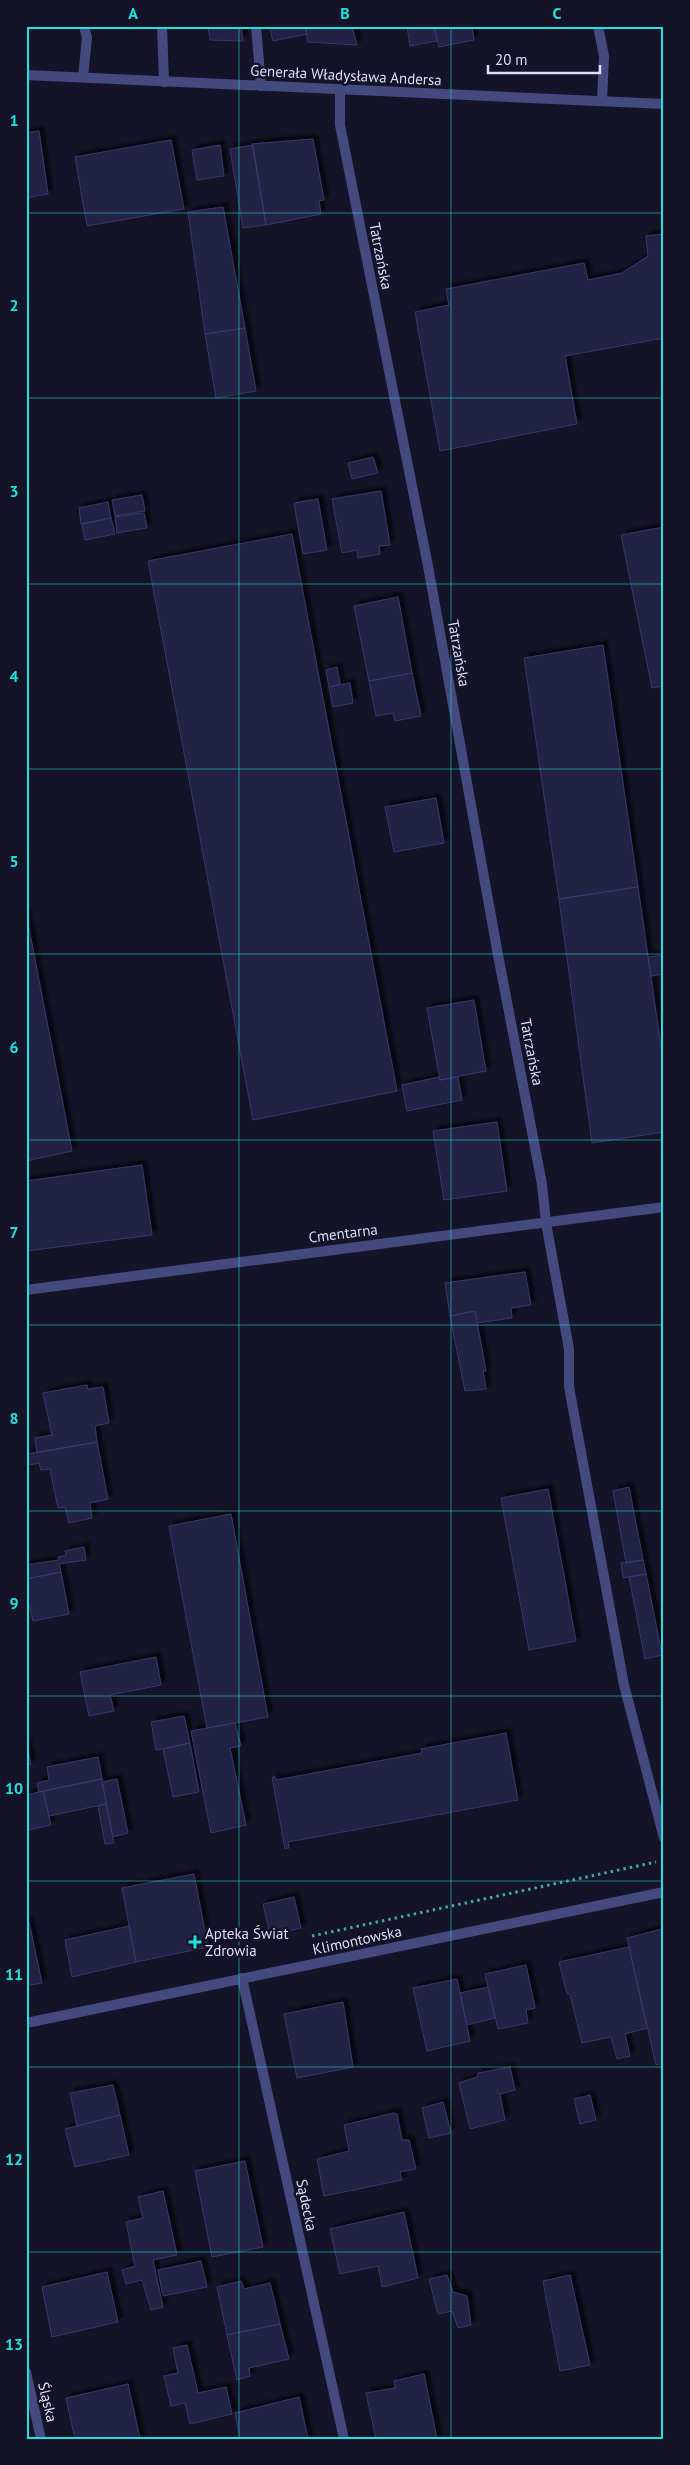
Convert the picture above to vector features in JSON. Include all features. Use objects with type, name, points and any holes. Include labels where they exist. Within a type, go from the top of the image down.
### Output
[{"type":"street","points":[[83,77],[87,38],[84,26]]},
{"type":"street","points":[[162,26],[164,38],[164,82]]},
{"type":"street","points":[[256,26],[261,86]]},
{"type":"street","points":[[598,26],[604,56],[602,101]]},
{"type":"street","name":"Generała Władysława Andersa","points":[[26,74],[340,91],[664,104]]},
{"type":"street","name":"Tatrzańska","points":[[340,91],[340,125],[428,566],[498,955],[542,1184],[546,1223],[569,1349],[569,1387],[624,1685],[664,1838]]},
{"type":"street","name":"Cmentarna","points":[[26,1290],[664,1207]]},
{"type":"street","name":"Klimontowska","points":[[26,2023],[664,1892]]},
{"type":"street","name":"Sądecka","points":[[242,1978],[344,2439]]},
{"type":"street","name":"Śląska","points":[[26,2372],[41,2439]]},
{"type":"path","points":[[306,1938],[664,1860]]},
{"type":"building","points":[[208,26],[241,26],[243,41],[210,40]]},
{"type":"building","points":[[269,26],[305,26],[307,34],[273,41]]},
{"type":"building","points":[[305,26],[352,26],[357,45],[308,42]]},
{"type":"building","points":[[407,26],[434,26],[437,41],[410,46]]},
{"type":"building","points":[[434,26],[472,26],[474,40],[439,47]]},
{"type":"building","points":[[39,131],[48,194],[26,198],[26,133]]},
{"type":"building","points":[[313,139],[324,200],[319,201],[321,214],[266,225],[252,144]]},
{"type":"building","points":[[171,140],[184,209],[87,226],[75,157]]},
{"type":"building","points":[[220,145],[224,176],[197,180],[192,150]]},
{"type":"building","points":[[253,145],[266,225],[243,228],[230,149]]},
{"type":"building","points":[[223,207],[245,328],[205,334],[188,212]]},
{"type":"building","points":[[664,234],[664,338],[565,356],[577,424],[440,451],[415,312],[449,305],[446,289],[584,263],[588,280],[622,273],[648,256],[646,236]]},
{"type":"building","points":[[245,328],[256,391],[216,398],[205,334]]},
{"type":"building","points":[[373,457],[378,473],[352,479],[348,463]]},
{"type":"building","points":[[381,491],[390,545],[379,546],[380,554],[358,558],[357,550],[342,553],[332,499]]},
{"type":"building","points":[[142,495],[145,511],[115,516],[112,500]]},
{"type":"building","points":[[318,499],[327,550],[303,554],[294,503]]},
{"type":"building","points":[[108,502],[111,518],[81,524],[79,508]]},
{"type":"building","points":[[144,513],[147,528],[117,533],[115,517]]},
{"type":"building","points":[[111,518],[115,534],[85,540],[82,524]]},
{"type":"building","points":[[664,527],[664,686],[652,688],[621,535]]},
{"type":"building","points":[[292,534],[397,1091],[253,1120],[148,561]]},
{"type":"building","points":[[398,597],[412,673],[369,681],[354,606]]},
{"type":"building","points":[[603,645],[638,887],[559,899],[524,658]]},
{"type":"building","points":[[337,667],[340,684],[329,687],[326,670]]},
{"type":"building","points":[[412,673],[421,716],[395,721],[393,713],[376,716],[369,681]]},
{"type":"building","points":[[350,683],[353,703],[333,707],[329,687]]},
{"type":"building","points":[[436,798],[444,843],[394,852],[385,807]]},
{"type":"building","points":[[638,887],[664,1068],[664,1132],[592,1143],[559,899]]},
{"type":"building","points":[[26,913],[72,1151],[26,1161]]},
{"type":"building","points":[[664,955],[664,974],[651,976],[648,957]]},
{"type":"building","points":[[474,1000],[486,1071],[440,1080],[427,1008]]},
{"type":"building","points":[[439,1077],[440,1080],[458,1077],[462,1100],[407,1111],[402,1085]]},
{"type":"building","points":[[497,1122],[507,1191],[444,1200],[433,1131]]},
{"type":"building","points":[[142,1165],[152,1235],[26,1251],[26,1181]]},
{"type":"building","points":[[525,1272],[531,1305],[511,1308],[512,1318],[477,1323],[475,1311],[450,1316],[445,1283]]},
{"type":"building","points":[[475,1311],[486,1371],[483,1371],[486,1389],[465,1391],[450,1316]]},
{"type":"building","points":[[87,1385],[88,1389],[103,1387],[109,1423],[95,1426],[97,1442],[37,1453],[35,1438],[52,1435],[43,1393]]},
{"type":"building","points":[[97,1442],[108,1499],[90,1503],[92,1518],[69,1523],[65,1507],[58,1508],[50,1469],[41,1470],[39,1463],[29,1465],[27,1454]]},
{"type":"building","points":[[629,1487],[643,1560],[626,1563],[613,1491]]},
{"type":"building","points":[[548,1489],[576,1641],[529,1650],[501,1498]]},
{"type":"building","points":[[231,1514],[268,1717],[207,1728],[169,1526]]},
{"type":"building","points":[[84,1547],[86,1560],[59,1564],[61,1572],[26,1579],[26,1565],[59,1560],[58,1557],[66,1555],[65,1551]]},
{"type":"building","points":[[643,1560],[646,1574],[623,1578],[621,1563]]},
{"type":"building","points":[[61,1572],[69,1614],[33,1621],[26,1591],[26,1579]]},
{"type":"building","points":[[646,1574],[662,1655],[645,1659],[629,1577]]},
{"type":"building","points":[[156,1657],[161,1685],[110,1695],[114,1711],[89,1716],[80,1672]]},
{"type":"building","points":[[184,1716],[190,1743],[156,1750],[151,1722]]},
{"type":"building","points":[[235,1723],[241,1746],[230,1748],[246,1825],[211,1833],[191,1731]]},
{"type":"building","points":[[506,1733],[518,1800],[288,1842],[289,1848],[285,1849],[272,1777],[275,1777],[276,1780],[422,1753],[421,1749]]},
{"type":"building","points":[[26,1742],[31,1764],[26,1765]]},
{"type":"building","points":[[190,1743],[199,1792],[173,1797],[163,1749]]},
{"type":"building","points":[[98,1757],[102,1779],[39,1792],[37,1783],[49,1780],[47,1767]]},
{"type":"building","points":[[102,1779],[106,1804],[49,1816],[43,1791]]},
{"type":"building","points":[[117,1779],[128,1833],[113,1837],[102,1782]]},
{"type":"building","points":[[43,1791],[51,1825],[29,1830],[26,1795]]},
{"type":"building","points":[[106,1804],[114,1843],[105,1844],[98,1806]]},
{"type":"building","points":[[194,1874],[208,1947],[136,1962],[122,1888]]},
{"type":"building","points":[[294,1897],[301,1928],[270,1935],[263,1904]]},
{"type":"building","points":[[26,1922],[29,1922],[42,1983],[26,1986]]},
{"type":"building","points":[[129,1926],[136,1962],[72,1977],[65,1940]]},
{"type":"building","points":[[662,1929],[664,2063],[656,2065],[627,1938]]},
{"type":"building","points":[[629,1947],[647,2028],[625,2034],[630,2056],[617,2059],[611,2037],[582,2043],[570,1994],[567,1994],[559,1962]]},
{"type":"building","points":[[526,1965],[535,2008],[526,2010],[528,2023],[498,2029],[485,1974]]},
{"type":"building","points":[[457,1979],[470,2041],[427,2051],[413,1988]]},
{"type":"building","points":[[488,1987],[495,2018],[467,2025],[460,1993]]},
{"type":"building","points":[[343,2002],[353,2067],[297,2078],[284,2014]]},
{"type":"building","points":[[510,2067],[515,2090],[500,2094],[505,2120],[470,2129],[459,2083],[477,2077],[478,2073]]},
{"type":"building","points":[[113,2085],[120,2115],[77,2126],[70,2093]]},
{"type":"building","points":[[590,2095],[596,2120],[580,2124],[574,2099]]},
{"type":"building","points":[[443,2102],[451,2133],[429,2138],[422,2108]]},
{"type":"building","points":[[393,2113],[397,2114],[402,2140],[409,2140],[416,2169],[400,2172],[402,2180],[324,2196],[317,2159],[349,2151],[344,2125]]},
{"type":"building","points":[[120,2115],[129,2155],[75,2167],[65,2129]]},
{"type":"building","points":[[245,2161],[263,2247],[212,2257],[195,2171]]},
{"type":"building","points":[[163,2191],[177,2255],[153,2260],[163,2307],[151,2310],[142,2280],[126,2284],[122,2270],[135,2266],[126,2222],[143,2218],[138,2197]]},
{"type":"building","points":[[404,2212],[418,2278],[382,2287],[378,2266],[340,2274],[330,2229]]},
{"type":"building","points":[[201,2261],[207,2287],[163,2296],[158,2270]]},
{"type":"building","points":[[107,2272],[118,2322],[52,2337],[42,2287]]},
{"type":"building","points":[[447,2275],[453,2292],[467,2296],[471,2325],[458,2328],[452,2311],[438,2314],[429,2279]]},
{"type":"building","points":[[570,2275],[590,2365],[560,2371],[543,2281]]},
{"type":"building","points":[[241,2281],[244,2289],[270,2283],[280,2324],[227,2335],[217,2287]]},
{"type":"building","points":[[280,2324],[289,2359],[249,2368],[250,2376],[237,2380],[227,2335]]},
{"type":"building","points":[[187,2345],[198,2393],[226,2387],[232,2414],[190,2424],[185,2403],[171,2406],[164,2376],[178,2373],[173,2348]]},
{"type":"building","points":[[424,2374],[437,2439],[376,2439],[366,2393],[395,2388],[394,2381]]},
{"type":"building","points":[[128,2384],[140,2439],[75,2439],[66,2398]]},
{"type":"building","points":[[299,2397],[308,2439],[240,2439],[235,2413]]},
{"type":"place","name":"Apteka Świat Zdrowia","points":[[195,1942]]}]
